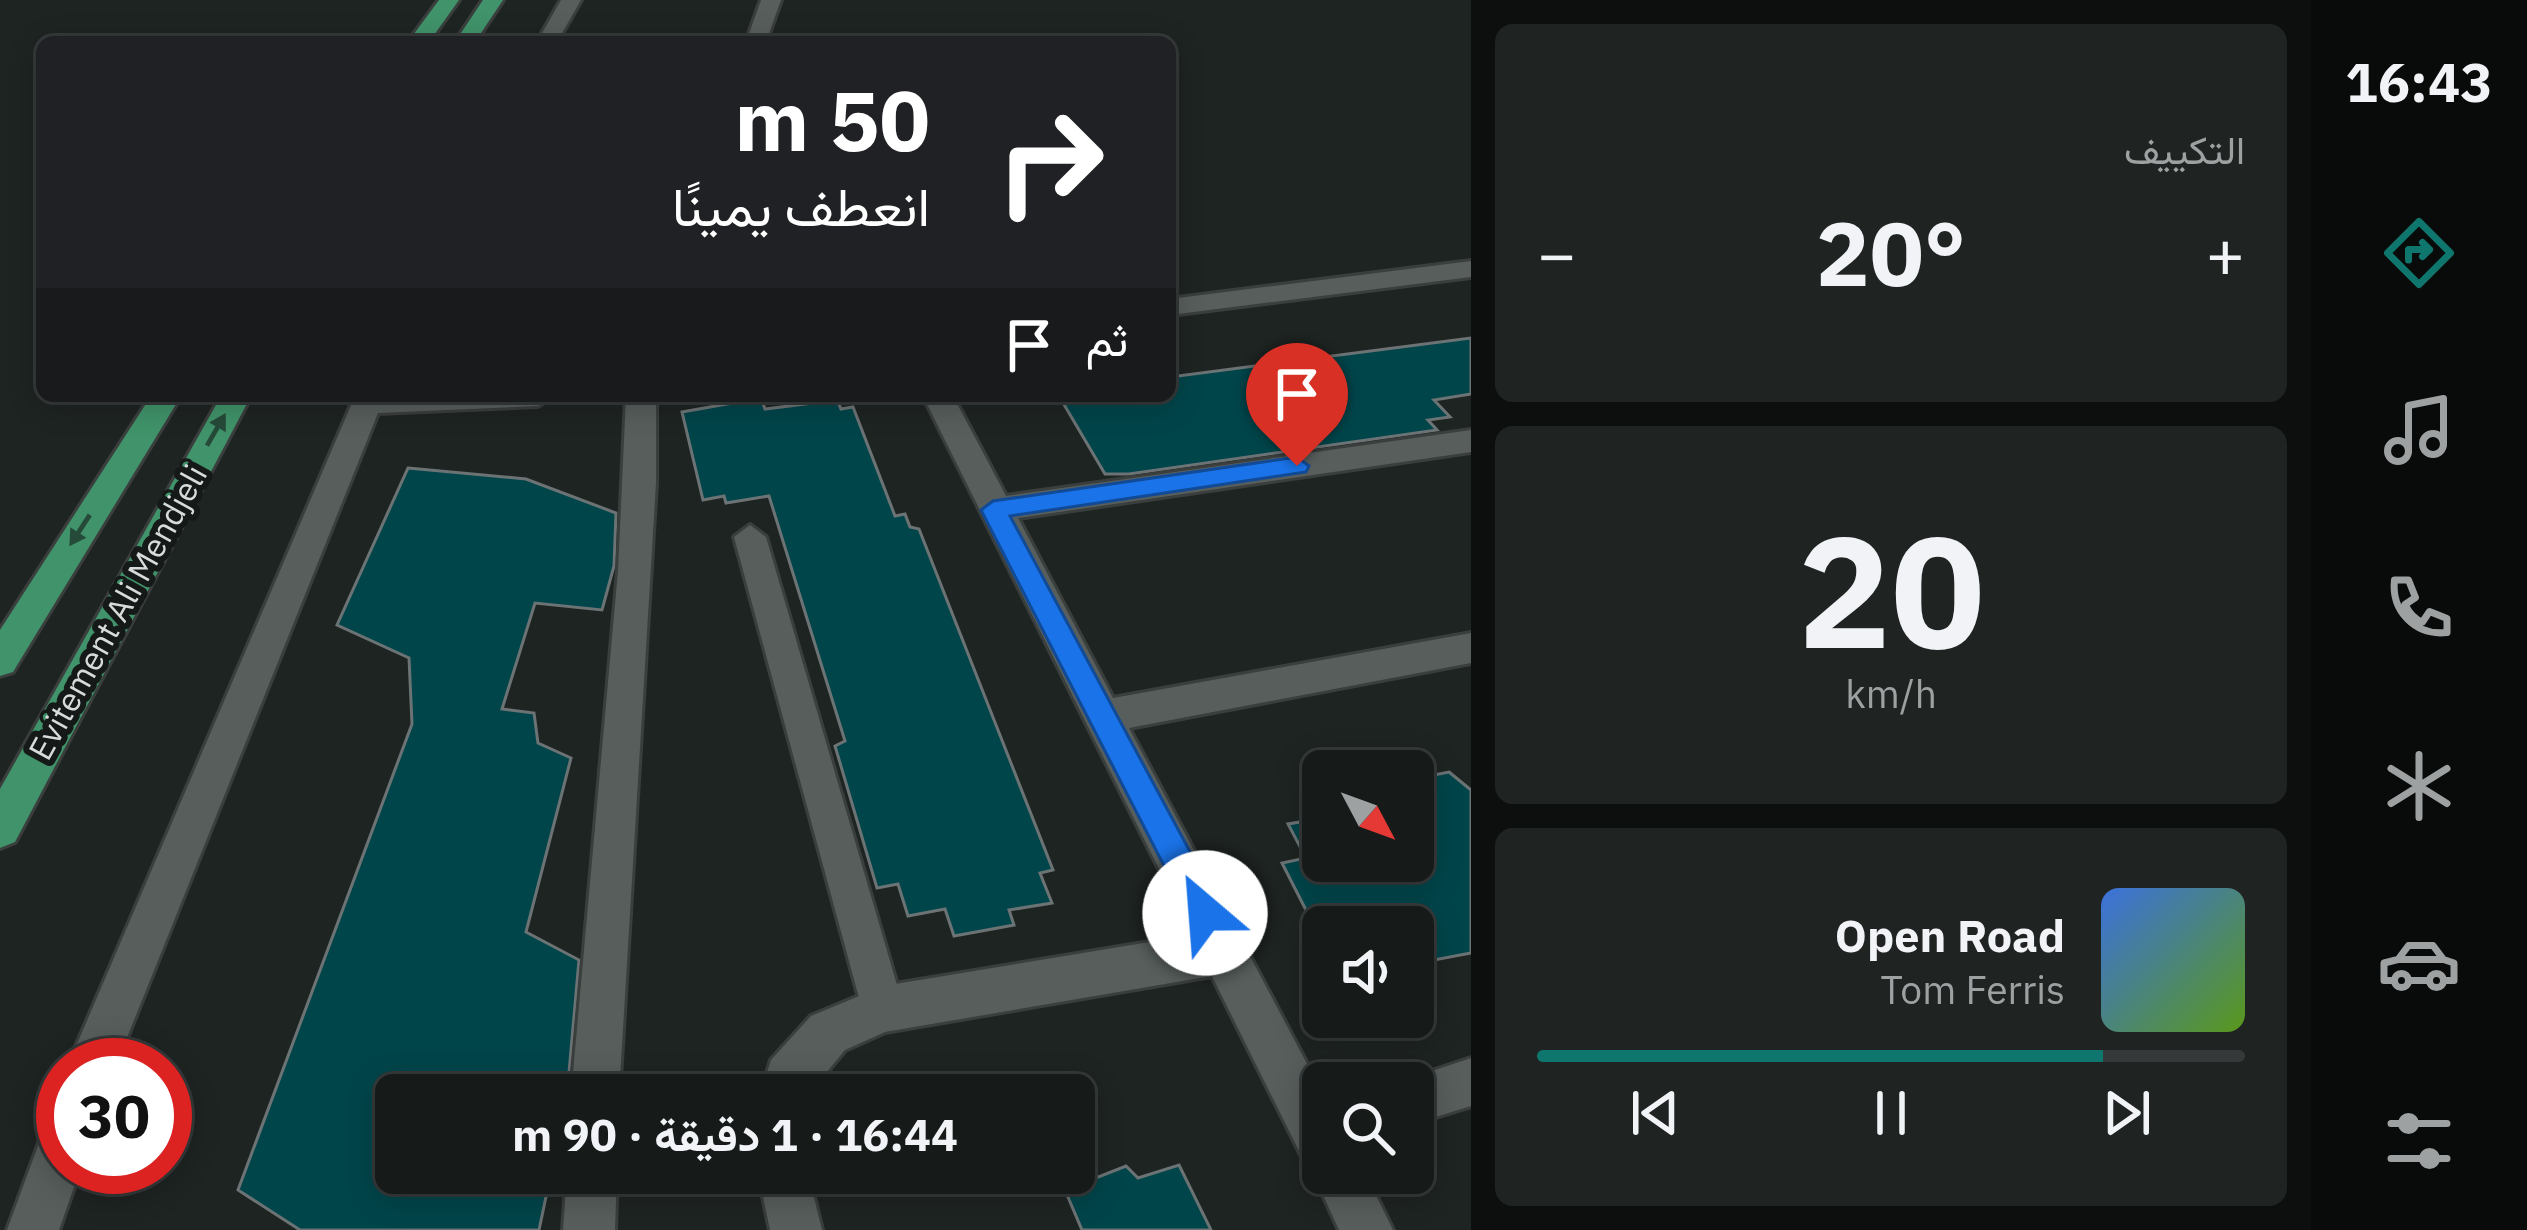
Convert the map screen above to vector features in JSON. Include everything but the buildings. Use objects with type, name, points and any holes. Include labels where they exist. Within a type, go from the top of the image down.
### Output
[{"type":"highway","points":[[422,36],[449,0]]},
{"type":"highway","points":[[468,36],[493,0]]},
{"type":"highway","name":"Evitement Ali Mendjeli","points":[[0,661],[162,402]]},
{"type":"highway","name":"Evitement Ali Mendjeli","points":[[0,829],[233,402]]},
{"type":"street","points":[[550,36],[571,0]]},
{"type":"street","points":[[758,36],[771,0]]},
{"type":"street","points":[[1176,306],[1471,269]]},
{"type":"street","points":[[103,1038],[368,402]]},
{"type":"street","points":[[596,1074],[619,732],[642,502],[641,402]]},
{"type":"street","points":[[941,402],[1302,1101]]},
{"type":"street","points":[[993,510],[1471,441]]},
{"type":"street","points":[[1106,716],[1471,648]]},
{"type":"street","points":[[791,1074],[828,1033],[883,1009],[1225,952]]},
{"type":"street","points":[[1434,1093],[1471,1082]]},
{"type":"street","points":[[33,1230],[46,1194]]},
{"type":"street","points":[[590,1230],[591,1194]]},
{"type":"street","points":[[787,1194],[796,1230]]},
{"type":"street","points":[[1349,1194],[1367,1230]]},
{"type":"lane","points":[[750,537],[883,1009]]},
{"type":"route","points":[[1205,913],[1106,716],[993,510],[1297,466]]}]
